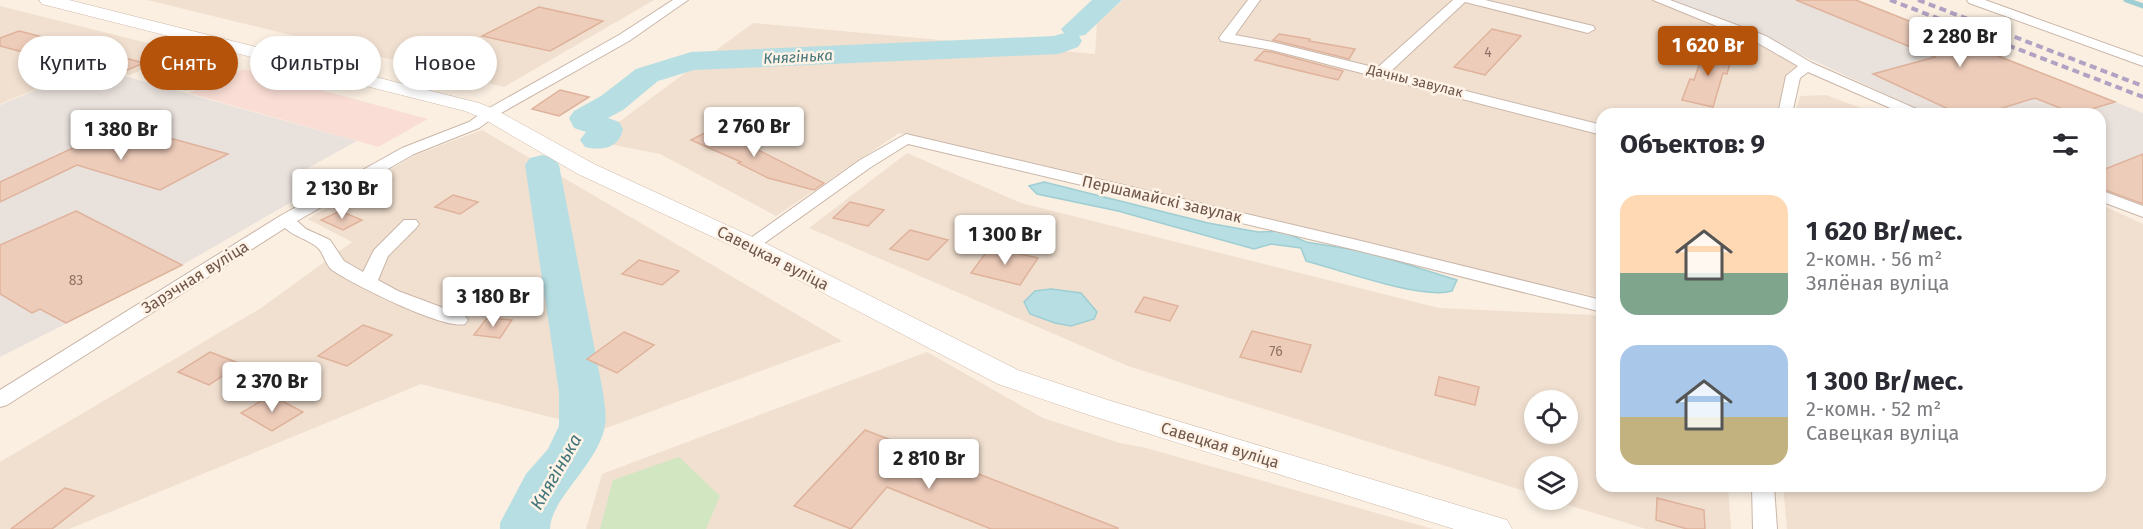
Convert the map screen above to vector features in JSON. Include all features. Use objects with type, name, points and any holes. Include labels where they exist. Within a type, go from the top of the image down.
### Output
[{"type":"main road","name":"Савецкая вуліца","points":[[48,0],[472,106],[586,169],[750,245],[1008,377],[1100,408],[1495,529]]},
{"type":"street","name":"Зарэчная вуліца","points":[[0,400],[285,220],[408,151],[474,125],[489,114],[624,38],[682,0]]},
{"type":"street","name":"Дачны завулак","points":[[1254,0],[1226,38],[1272,46],[1596,128]]},
{"type":"street","points":[[1380,73],[1460,0]]},
{"type":"street","points":[[1470,0],[1588,29]]},
{"type":"street","points":[[1659,0],[1761,39],[1807,66],[1902,108]]},
{"type":"street","points":[[1973,0],[2143,62]]},
{"type":"street","points":[[1786,108],[1793,76],[1807,66]]},
{"type":"street","name":"Першамайскі завулак","points":[[750,245],[796,215],[873,157],[906,140],[1357,245],[1596,305]]},
{"type":"street","points":[[2106,197],[2143,212]]},
{"type":"street","points":[[285,220],[300,233],[324,244],[337,265],[391,296],[458,320]]},
{"type":"street","points":[[368,282],[380,254],[410,224]]},
{"type":"street","points":[[1763,492],[1765,529]]},
{"type":"shaded area","points":[[147,0],[654,0],[504,87],[497,85],[497,36],[393,36],[393,60],[381,57],[381,36],[295,36]]},
{"type":"shaded area","points":[[1123,0],[1663,0],[1694,10],[1801,63],[1787,73],[1781,108],[1596,108],[1596,297],[899,133],[776,216],[660,154],[593,141],[753,23],[1095,54],[1097,23]]},
{"type":"shaded area","points":[[1666,0],[1856,0],[2143,113],[2143,210],[2106,195],[2106,108],[1916,108],[1760,36]]},
{"type":"shaded area","points":[[0,6],[119,36],[18,36],[18,90],[34,90],[0,104]]},
{"type":"shaded area","points":[[128,38],[140,41],[140,71],[128,75]]},
{"type":"shaded area","points":[[243,69],[250,71],[250,90],[321,90],[428,119],[378,147],[189,93],[196,90],[238,90],[238,71]]},
{"type":"shaded area","points":[[128,77],[140,80],[140,90],[174,90],[357,141],[295,175],[321,185],[182,265],[0,357],[0,105],[36,90],[128,90]]},
{"type":"shaded area","points":[[1826,95],[1861,108],[1797,108],[1800,96]]},
{"type":"shaded area","points":[[482,130],[842,341],[601,430],[421,384],[69,529],[0,529],[0,462],[261,308],[352,242],[308,219],[415,155]]},
{"type":"shaded area","points":[[907,153],[1021,203],[1439,308],[1596,316],[1596,492],[1728,492],[1731,529],[1646,529],[1578,508],[1578,456],[1524,456],[1524,491],[1128,366],[809,228]]},
{"type":"shaded area","points":[[2106,207],[2143,224],[2143,529],[1787,529],[1784,492],[2106,492]]},
{"type":"shaded area","points":[[927,352],[1043,418],[1120,443],[1146,448],[1433,529],[586,529],[602,474]]},
{"type":"green space","points":[[679,457],[720,496],[706,529],[600,529],[613,480]]},
{"type":"water","points":[[1044,182],[1208,223],[1258,232],[1282,231],[1306,242],[1367,252],[1457,280],[1452,291],[1439,293],[1402,288],[1306,261],[1301,248],[1271,244],[1254,249],[1118,211],[1037,194],[1029,186]]},
{"type":"water","points":[[1051,289],[1081,293],[1097,312],[1094,319],[1071,326],[1030,314],[1024,302],[1035,291]]},
{"type":"building","points":[[1796,0],[1856,0],[2115,102],[2095,108],[2060,108],[2035,98],[2002,108],[1946,108],[1873,74],[1935,57]]},
{"type":"building","points":[[539,7],[603,21],[550,51],[497,39],[497,36],[482,36]]},
{"type":"building","points":[[1492,29],[1521,36],[1485,75],[1454,67]]},
{"type":"building","points":[[19,31],[39,36],[18,36],[18,51],[0,46],[0,38]]},
{"type":"building","points":[[1279,34],[1355,49],[1349,59],[1273,40]]},
{"type":"building","points":[[1705,47],[1733,53],[1727,74],[1723,73],[1713,107],[1682,100],[1690,79],[1694,80]]},
{"type":"building","points":[[1264,51],[1343,71],[1338,80],[1255,60]]},
{"type":"building","points":[[128,59],[140,62],[140,65],[128,70]]},
{"type":"building","points":[[560,90],[589,97],[559,116],[532,109]]},
{"type":"building","points":[[122,125],[228,154],[160,190],[77,165],[0,202],[0,182]]},
{"type":"building","points":[[720,125],[746,136],[738,140],[824,183],[814,190],[768,178],[738,163],[741,162],[691,140]]},
{"type":"building","points":[[2143,154],[2143,204],[2106,190],[2106,169]]},
{"type":"building","points":[[453,195],[478,202],[460,214],[435,207]]},
{"type":"building","points":[[850,202],[884,210],[868,226],[833,218]]},
{"type":"building","points":[[76,211],[182,265],[66,323],[40,309],[32,313],[0,294],[0,245]]},
{"type":"building","points":[[340,211],[362,220],[343,230],[321,220]]},
{"type":"building","points":[[910,230],[948,240],[928,260],[890,249]]},
{"type":"building","points":[[990,247],[1038,258],[1020,285],[971,273]]},
{"type":"building","points":[[639,260],[679,271],[662,285],[622,274]]},
{"type":"building","points":[[1144,297],[1178,306],[1170,321],[1135,312]]},
{"type":"building","points":[[487,318],[512,320],[500,338],[474,335]]},
{"type":"building","points":[[363,325],[392,335],[347,366],[318,356]]},
{"type":"building","points":[[1252,331],[1311,345],[1301,372],[1240,357]]},
{"type":"building","points":[[624,332],[654,345],[617,373],[587,359]]},
{"type":"building","points":[[210,352],[241,364],[209,385],[178,372]]},
{"type":"building","points":[[1439,377],[1479,387],[1475,405],[1435,395]]},
{"type":"building","points":[[271,395],[303,412],[272,431],[241,413]]},
{"type":"building","points":[[865,430],[1118,529],[991,529],[887,487],[851,529],[794,506]]},
{"type":"building","points":[[65,488],[94,496],[52,529],[11,529]]},
{"type":"building","points":[[1657,498],[1704,510],[1705,529],[1687,529],[1656,520]]},
{"type":"waterway","name":"Княгінька","points":[[1075,29],[1108,0]]},
{"type":"waterway","points":[[2126,0],[2143,6]]},
{"type":"waterway","name":"Княгінька","points":[[597,140],[605,137],[607,129],[586,121],[585,118],[612,103],[647,75],[691,61],[1059,45],[1068,41]]},
{"type":"waterway","name":"Княгінька","points":[[525,529],[525,523],[543,487],[568,458],[582,426],[581,392],[542,165]]},
{"type":"railway","points":[[1890,0],[2143,97]]},
{"type":"railway","points":[[1918,0],[2143,86]]}]
